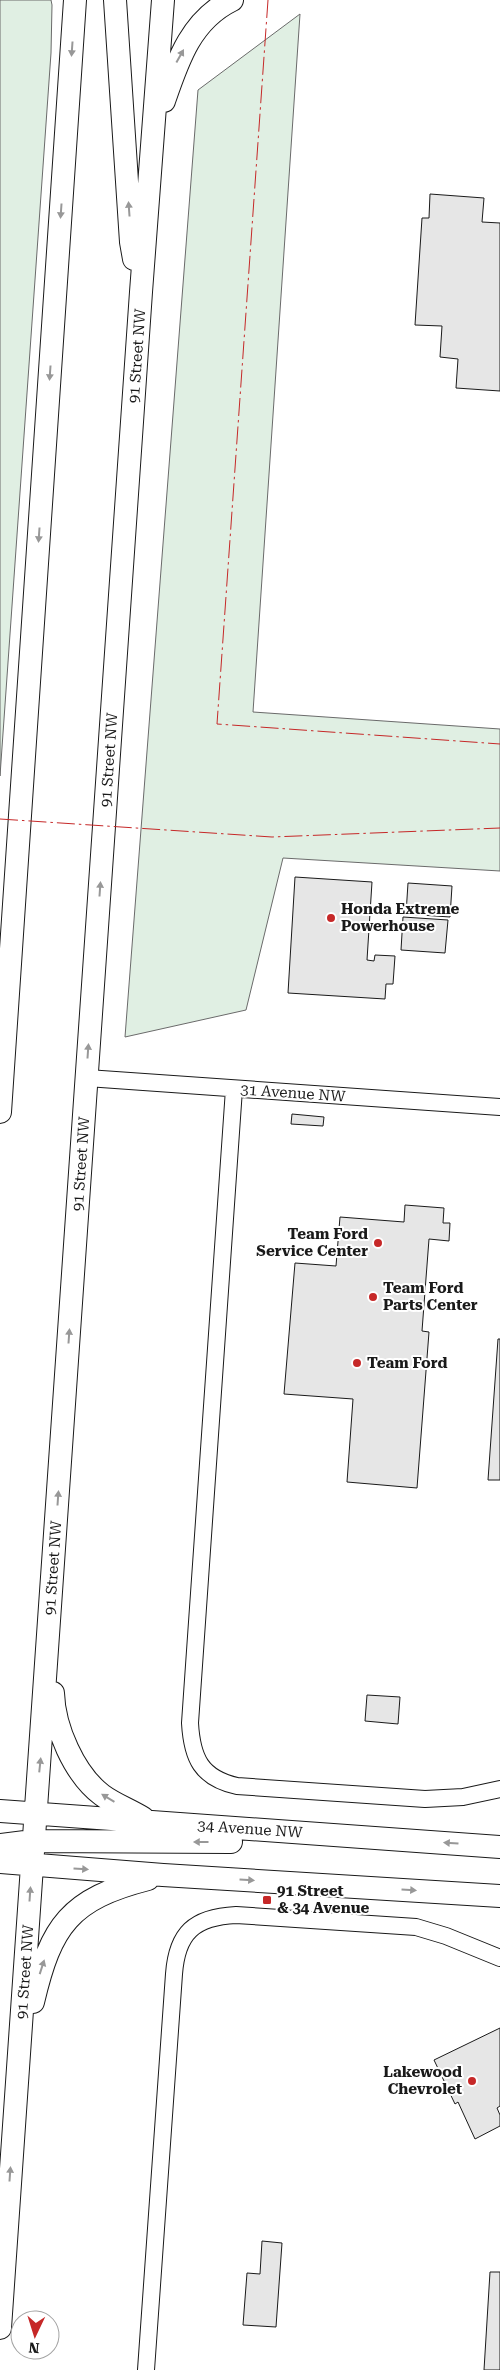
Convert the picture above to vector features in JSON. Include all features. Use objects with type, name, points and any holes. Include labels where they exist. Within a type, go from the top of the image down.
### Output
[{"type":"main road","points":[[0,1112],[75,0]]},
{"type":"main road","points":[[115,0],[131,242],[141,292]]},
{"type":"main road","name":"91 Street NW","points":[[0,2328],[32,1865],[16,1842],[35,1813],[163,0]]},
{"type":"main road","points":[[153,135],[176,64],[191,37],[206,16],[232,0]]},
{"type":"main road","points":[[51,1599],[54,1704],[64,1740],[81,1774],[102,1795],[150,1822]]},
{"type":"main road","points":[[35,1813],[1,1817],[16,1842],[407,1840]]},
{"type":"main road","name":"34 Avenue NW","points":[[35,1813],[500,1847]]},
{"type":"main road","points":[[0,1862],[163,1875],[500,1896]]},
{"type":"main road","points":[[18,2065],[43,1963],[58,1930],[85,1904],[97,1896],[122,1886],[163,1875]]},
{"type":"street","name":"31 Avenue NW","points":[[86,1078],[500,1107]]},
{"type":"street","points":[[234,1089],[190,1723],[193,1749],[204,1770],[224,1783],[237,1786],[425,1799],[463,1797],[500,1789]]},
{"type":"street","points":[[146,2370],[174,1965],[181,1942],[191,1928],[209,1919],[236,1915],[402,1926],[431,1930],[500,1958]]},
{"type":"green space","points":[[0,0],[51,0],[52,5],[51,53],[0,776]]},
{"type":"green space","points":[[300,14],[253,712],[500,729],[500,871],[283,858],[246,1010],[125,1037],[198,90]]},
{"type":"building","points":[[430,194],[484,198],[482,222],[500,223],[500,391],[456,388],[458,359],[440,357],[442,326],[415,325],[422,218],[429,218]]},
{"type":"building","name":"Honda Extreme Powerhouse","points":[[295,877],[372,882],[367,960],[374,961],[375,955],[395,956],[393,984],[386,984],[385,999],[288,993]]},
{"type":"building","points":[[408,883],[452,886],[450,917],[406,914]]},
{"type":"building","points":[[403,917],[448,920],[445,953],[401,950]]},
{"type":"building","points":[[292,1114],[324,1117],[323,1126],[291,1124]]},
{"type":"building","name":"Team Ford","points":[[405,1205],[444,1208],[443,1223],[450,1223],[449,1241],[429,1239],[422,1331],[429,1332],[417,1488],[347,1482],[353,1399],[284,1394],[295,1263],[336,1266],[340,1217],[404,1222]]},
{"type":"building","points":[[498,1339],[500,1339],[500,1480],[488,1480]]},
{"type":"building","points":[[367,1695],[400,1697],[398,1724],[365,1721]]},
{"type":"building","name":"Lakewood Chevrolet","points":[[500,2028],[500,2106],[497,2108],[500,2115],[500,2126],[475,2139],[458,2102],[455,2104],[434,2060]]},
{"type":"building","points":[[262,2241],[282,2243],[276,2327],[243,2325],[247,2273],[260,2274]]},
{"type":"building","points":[[490,2272],[500,2272],[500,2370],[484,2370]]},
{"type":"power","points":[[268,0],[217,724],[500,744]]},
{"type":"power","points":[[0,819],[272,837],[500,828]]},
{"type":"place","name":"Honda Extreme Powerhouse","points":[[331,918]]},
{"type":"place","name":"Team Ford Service Center","points":[[378,1243]]},
{"type":"place","name":"Team Ford Parts Center","points":[[373,1297]]},
{"type":"place","name":"Team Ford","points":[[357,1363]]},
{"type":"place","name":"91 Street & 34 Avenue","points":[[267,1900]]},
{"type":"place","name":"Lakewood Chevrolet","points":[[472,2081]]}]
